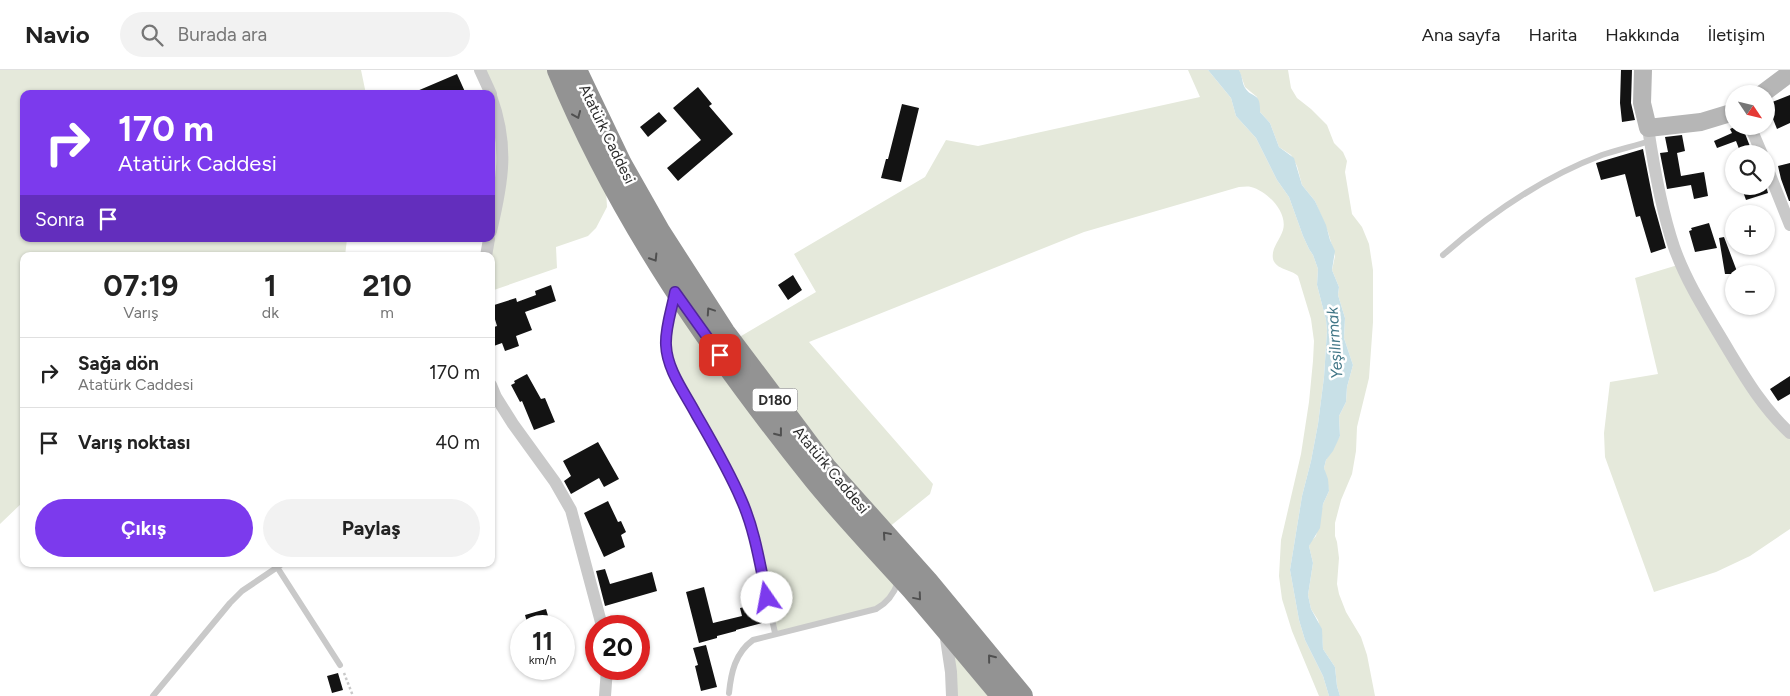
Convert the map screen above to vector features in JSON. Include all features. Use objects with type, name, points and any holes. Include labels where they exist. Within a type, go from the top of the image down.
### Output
[{"type":"highway","name":"Atatürk Caddesi","points":[[558,70],[580,123],[605,172],[675,292],[747,392],[815,480],[1002,696]]},
{"type":"highway","name":"Atatürk Caddesi","points":[[576,70],[621,164],[664,239],[724,332],[826,468],[926,581],[1022,696]]},
{"type":"street","points":[[480,70],[489,90]]},
{"type":"street","points":[[1643,70],[1642,103],[1663,205],[1674,246],[1689,281],[1755,393],[1790,433]]},
{"type":"street","points":[[1774,85],[1790,73]]},
{"type":"street","points":[[495,106],[497,112],[497,139],[504,164],[495,216]]},
{"type":"street","points":[[1649,135],[1725,115]]},
{"type":"street","points":[[1775,188],[1790,225]]},
{"type":"street","points":[[495,395],[513,424],[560,490],[571,510],[599,615]]},
{"type":"street","points":[[944,627],[951,672],[952,696]]},
{"type":"street","points":[[606,696],[607,680]]},
{"type":"lane","points":[[1443,255],[1476,226],[1511,202],[1548,181],[1649,135]]},
{"type":"lane","points":[[675,292],[666,344],[669,362],[742,500],[755,540],[775,634]]},
{"type":"lane","points":[[153,696],[230,603],[242,592],[279,567]]},
{"type":"lane","points":[[281,567],[340,665]]},
{"type":"lane","points":[[729,694],[732,672],[744,648],[758,637],[876,609],[885,604],[896,588],[900,576]]},
{"type":"path","points":[[340,665],[353,696]]},
{"type":"shaded area","points":[[0,70],[361,70],[365,90],[20,90],[20,242],[347,242],[345,252],[20,252],[20,505],[0,524]]},
{"type":"shaded area","points":[[480,70],[558,70],[605,172],[607,207],[596,228],[588,236],[556,247],[557,268],[495,290],[495,252],[492,252],[493,242],[495,242],[499,200],[495,192],[495,139],[503,136],[495,113],[495,90],[487,90]]},
{"type":"shaded area","points":[[1188,70],[1208,70],[1231,98],[1236,116],[1256,138],[1277,180],[1289,197],[1303,236],[1318,269],[1317,285],[1327,331],[1324,377],[1318,424],[1302,496],[1290,570],[1299,620],[1305,640],[1323,676],[1329,696],[1319,696],[1292,631],[1282,599],[1279,576],[1281,540],[1301,454],[1309,402],[1314,341],[1311,319],[1298,276],[1277,265],[1273,259],[1274,248],[1283,230],[1282,216],[1275,203],[1257,189],[1239,187],[1084,232],[809,342],[933,484],[930,494],[883,532],[731,342],[816,292],[794,254],[925,177],[946,140],[978,146],[1200,97]]},
{"type":"shaded area","points":[[1239,70],[1288,70],[1291,88],[1297,98],[1327,125],[1334,143],[1343,152],[1347,161],[1345,172],[1352,214],[1362,227],[1369,244],[1373,270],[1373,322],[1369,378],[1357,427],[1356,451],[1352,474],[1341,500],[1335,523],[1335,536],[1339,558],[1337,584],[1339,594],[1346,612],[1361,637],[1367,655],[1375,696],[1340,696],[1335,667],[1323,649],[1318,620],[1311,609],[1308,595],[1313,563],[1309,546],[1316,536],[1323,504],[1329,491],[1324,468],[1326,460],[1340,436],[1339,416],[1346,402],[1347,387],[1353,365],[1344,338],[1345,318],[1338,295],[1339,287],[1332,270],[1335,256],[1328,232],[1315,201],[1302,185],[1297,166],[1291,155],[1279,147],[1270,123],[1260,112],[1257,97],[1245,87]]},
{"type":"shaded area","points":[[1681,264],[1704,310],[1790,433],[1790,529],[1750,556],[1716,572],[1654,592],[1605,457],[1604,433],[1610,382],[1658,374],[1635,278]]},
{"type":"shaded area","points":[[675,292],[900,576],[885,604],[775,633],[755,540],[742,501],[669,362],[668,325]]},
{"type":"shaded area","points":[[944,627],[1002,696],[952,696]]},
{"type":"water","name":"Yeşilırmak","points":[[1208,70],[1239,70],[1244,86],[1259,101],[1260,112],[1270,123],[1279,147],[1294,158],[1302,185],[1315,201],[1335,251],[1332,270],[1339,287],[1338,295],[1345,318],[1344,338],[1353,365],[1347,387],[1346,402],[1339,416],[1340,436],[1333,451],[1326,460],[1324,468],[1328,479],[1329,491],[1323,504],[1320,528],[1309,546],[1313,563],[1308,595],[1311,609],[1322,629],[1323,649],[1335,667],[1340,696],[1329,696],[1323,676],[1305,640],[1299,620],[1290,570],[1302,496],[1318,424],[1324,377],[1327,331],[1317,285],[1318,269],[1303,236],[1289,197],[1277,180],[1256,138],[1236,116],[1231,98]]},
{"type":"building","points":[[1621,70],[1632,70],[1631,103],[1635,120],[1622,122],[1620,103]]},
{"type":"building","points":[[457,74],[464,90],[419,90]]},
{"type":"building","points":[[698,87],[712,104],[709,106],[733,134],[678,181],[667,168],[701,140],[673,108]]},
{"type":"building","points":[[1790,95],[1790,123],[1777,129],[1775,124],[1775,101]]},
{"type":"building","points":[[902,104],[919,108],[901,182],[881,178],[886,159],[888,159]]},
{"type":"building","points":[[659,112],[667,121],[648,137],[640,127]]},
{"type":"building","points":[[1682,135],[1685,151],[1677,153],[1681,176],[1704,172],[1708,196],[1694,199],[1691,185],[1667,189],[1660,153],[1668,152],[1665,137]]},
{"type":"building","points":[[1728,135],[1746,135],[1749,145],[1738,145],[1736,141],[1717,148],[1714,141]]},
{"type":"building","points":[[1643,149],[1654,205],[1666,248],[1651,253],[1640,216],[1636,217],[1625,174],[1601,180],[1596,163]]},
{"type":"building","points":[[1790,163],[1790,201],[1789,201],[1778,166]]},
{"type":"building","points":[[1744,195],[1762,195],[1746,200]]},
{"type":"building","points":[[1709,223],[1717,248],[1695,252],[1689,231],[1692,230],[1691,228]]},
{"type":"building","points":[[1724,237],[1725,255],[1731,255],[1735,265],[1725,265],[1725,274],[1719,238]]},
{"type":"building","points":[[793,275],[802,290],[788,300],[778,285]]},
{"type":"building","points":[[551,285],[556,301],[525,312],[532,330],[516,336],[519,346],[505,351],[502,343],[495,346],[495,327],[497,326],[495,305],[516,298],[517,302],[536,295],[535,291]]},
{"type":"building","points":[[527,374],[541,399],[545,398],[555,422],[534,430],[522,401],[520,402],[511,385],[515,383],[514,381]]},
{"type":"building","points":[[1790,376],[1790,394],[1778,401],[1770,389]]},
{"type":"building","points":[[598,442],[619,479],[604,487],[599,478],[571,494],[564,481],[571,476],[563,461]]},
{"type":"building","points":[[608,501],[618,522],[621,521],[626,532],[621,535],[625,547],[604,557],[584,513]]},
{"type":"building","points":[[605,569],[610,584],[652,572],[657,591],[605,606],[596,571]]},
{"type":"building","points":[[704,587],[713,623],[742,616],[740,608],[761,603],[766,622],[699,643],[686,592]]},
{"type":"building","points":[[546,609],[548,615],[525,615]]},
{"type":"building","points":[[706,645],[717,687],[701,691],[695,666],[698,665],[693,648]]},
{"type":"building","points":[[338,673],[343,690],[332,693],[327,676]]},
{"type":"route","points":[[720,355],[675,292],[666,344],[669,362],[742,500],[755,540],[767,598]]}]
